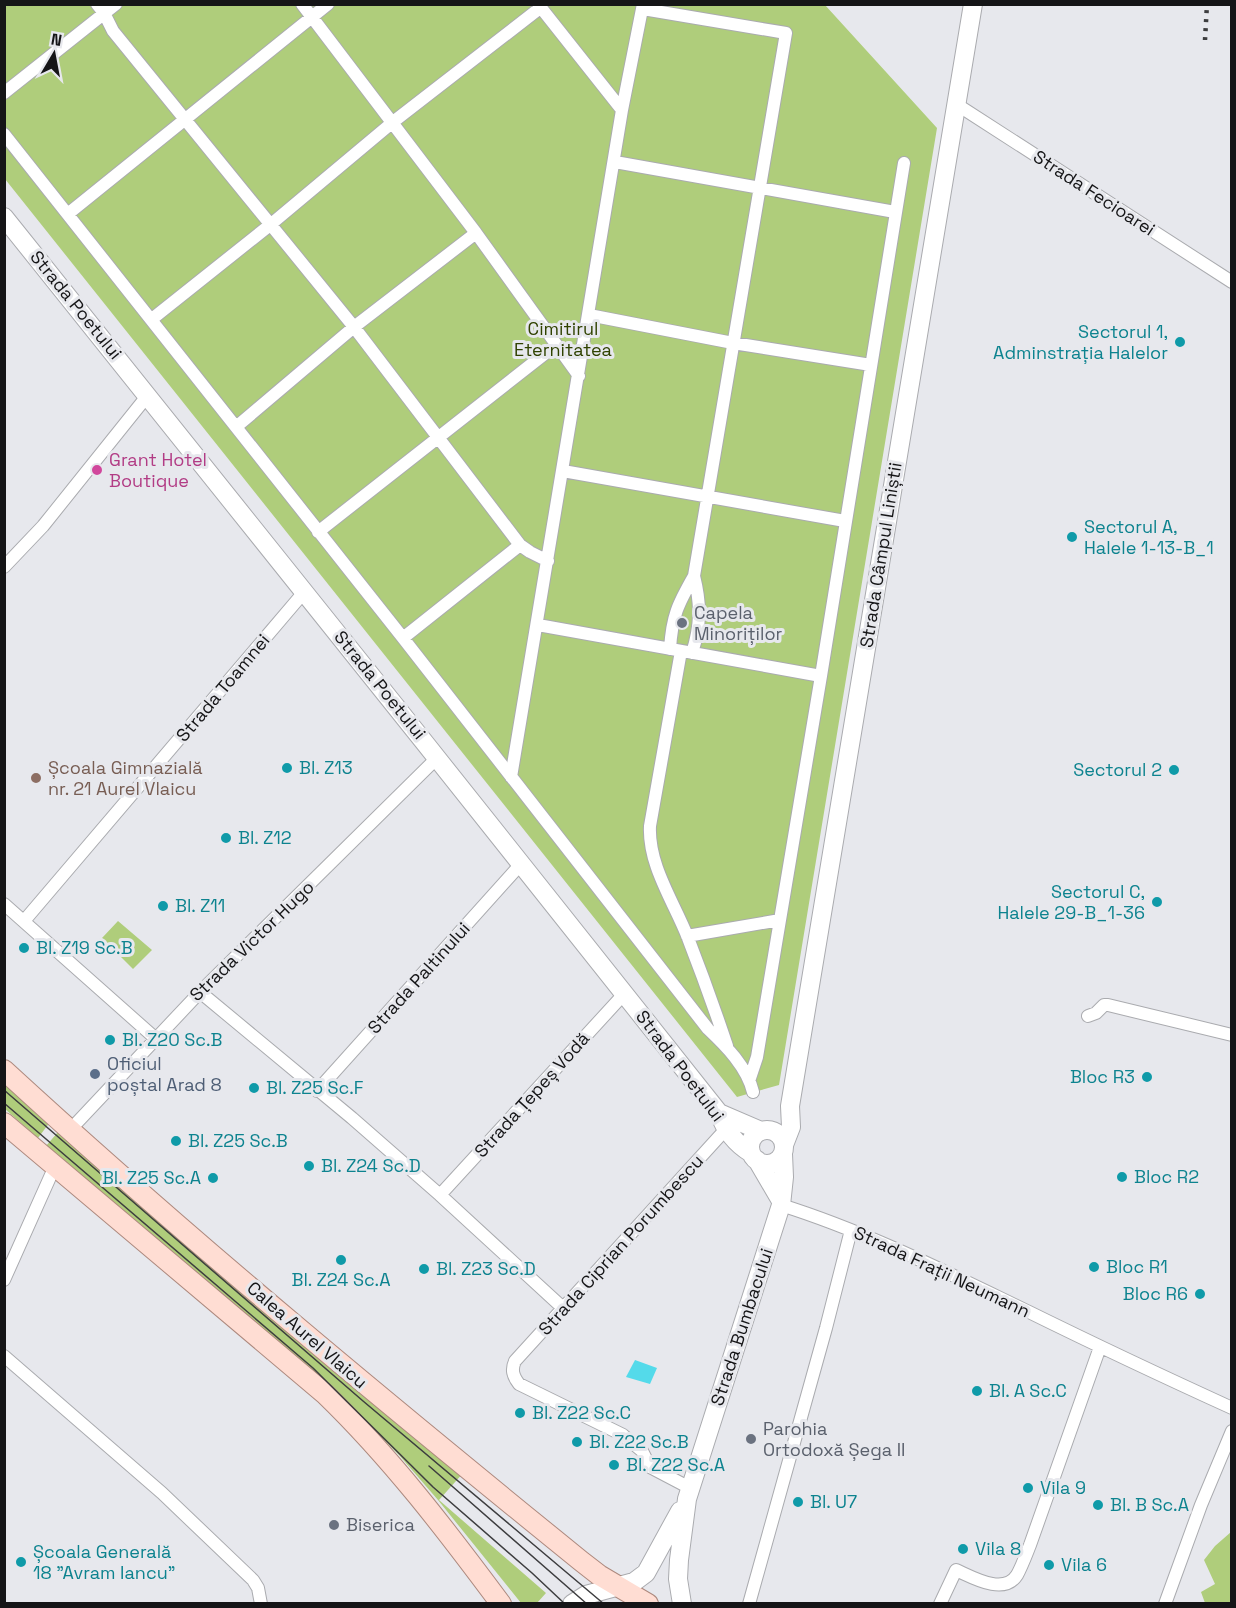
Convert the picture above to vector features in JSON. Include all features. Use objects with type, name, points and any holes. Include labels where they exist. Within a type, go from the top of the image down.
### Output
[{"type":"main road","name":"Calea Aurel Vlaicu","points":[[4,1070],[365,1386],[581,1561],[648,1604]]},
{"type":"main road","name":"Calea Aurel Vlaicu","points":[[4,1123],[332,1401],[360,1428],[439,1521],[501,1604]]},
{"type":"street","points":[[4,93],[101,9],[116,4]]},
{"type":"street","points":[[303,4],[476,233],[579,376]]},
{"type":"street","points":[[69,213],[328,4]]},
{"type":"street","name":"Strada Câmpul Liniștii","points":[[783,1149],[791,1127],[790,1106],[973,4]]},
{"type":"street","points":[[152,319],[539,6],[622,111]]},
{"type":"street","points":[[511,777],[622,111],[643,7],[786,33],[694,576],[677,606],[673,619],[681,651],[649,840],[655,861],[687,936],[728,1047]]},
{"type":"street","points":[[101,9],[113,32],[354,327],[520,545],[548,561]]},
{"type":"street","name":"Strada Fecioarei","points":[[956,104],[1232,282]]},
{"type":"street","points":[[4,134],[69,213],[708,1029],[728,1047],[750,1078],[753,1092]]},
{"type":"street","points":[[615,162],[896,212]]},
{"type":"street","points":[[750,1078],[757,1057],[904,163]]},
{"type":"street","name":"Strada Poetului","points":[[4,217],[438,757],[520,865],[723,1121],[738,1144],[754,1157]]},
{"type":"street","points":[[236,427],[354,327],[476,233]]},
{"type":"street","points":[[589,315],[734,343],[871,365]]},
{"type":"street","points":[[318,532],[556,345]]},
{"type":"street","points":[[4,567],[43,526],[148,396]]},
{"type":"street","points":[[563,471],[845,521]]},
{"type":"street","points":[[403,638],[520,545]]},
{"type":"street","points":[[681,651],[700,624],[694,576]]},
{"type":"street","name":"Strada Toamnei","points":[[24,921],[305,591]]},
{"type":"street","points":[[538,625],[821,676]]},
{"type":"street","name":"Strada Victor Hugo","points":[[70,1130],[154,1038],[438,757]]},
{"type":"street","name":"Strada Paltinului","points":[[317,1091],[520,865]]},
{"type":"street","points":[[4,904],[154,1038]]},
{"type":"street","points":[[687,936],[780,920]]},
{"type":"street","points":[[200,992],[440,1195],[563,1308]]},
{"type":"street","name":"Strada Țepeș Vodă","points":[[440,1195],[624,994]]},
{"type":"street","points":[[1088,1016],[1096,1013],[1104,1005],[1108,1005],[1232,1035]]},
{"type":"street","points":[[781,1203],[754,1157],[751,1140],[781,1119],[790,1106]]},
{"type":"street","points":[[723,1121],[780,1137],[783,1149],[777,1160],[769,1164],[754,1157]]},
{"type":"street","name":"Strada Ciprian Porumbescu","points":[[688,1493],[650,1467],[642,1451],[623,1435],[519,1384],[512,1370],[515,1361],[723,1121]]},
{"type":"street","name":"Strada Bumbacului","points":[[620,1587],[646,1574],[688,1493],[781,1203],[784,1176],[783,1149]]},
{"type":"street","points":[[4,1280],[54,1166]]},
{"type":"street","name":"Strada Frații Neumann","points":[[781,1203],[917,1257],[1100,1347],[1232,1408]]},
{"type":"street","points":[[749,1604],[851,1230]]},
{"type":"street","points":[[940,1604],[956,1570],[996,1585],[1005,1585],[1017,1575],[1030,1545],[1100,1347]]},
{"type":"street","points":[[4,1356],[162,1493],[253,1580],[258,1588],[261,1604]]},
{"type":"street","points":[[1165,1604],[1201,1505],[1232,1431]]},
{"type":"street","name":"Strada Bumbacului","points":[[682,1604],[678,1579],[679,1560],[688,1493]]},
{"type":"street","points":[[572,1604],[586,1595],[620,1587]]},
{"type":"green space","name":"Cimitirul Eternitatea","points":[[5,5],[825,5],[937,128],[779,1085],[737,1097],[5,179]]},
{"type":"green space","points":[[118,921],[152,950],[133,969],[102,938]]},
{"type":"green space","points":[[4,1082],[50,1122],[38,1138],[5,1109]]},
{"type":"green space","points":[[58,1132],[464,1472],[439,1500],[546,1593],[537,1603],[521,1603],[399,1455],[315,1373],[46,1146]]},
{"type":"green space","points":[[1231,1532],[1231,1603],[1205,1603],[1201,1592],[1215,1584],[1204,1560]]},
{"type":"water","points":[[635,1360],[657,1368],[650,1384],[626,1377]]},
{"type":"tram line","points":[[4,1090],[363,1401],[604,1604]]},
{"type":"tram line","points":[[4,1103],[313,1368],[433,1487],[565,1604]]},
{"type":"tram line","points":[[429,1466],[587,1604]]},
{"type":"railway","points":[[1205,40],[1207,4]]},
{"type":"place","name":"Sectorul 1, Adminstrația Halelor","points":[[1180,342]]},
{"type":"place","name":"Grant Hotel Boutique","points":[[97,470]]},
{"type":"place","name":"Sectorul A, Halele 1-13-B_1","points":[[1072,537]]},
{"type":"place","name":"Capela Minoriților","points":[[682,623]]},
{"type":"place","name":"Bl. Z13","points":[[287,768]]},
{"type":"place","name":"Sectorul 2","points":[[1174,770]]},
{"type":"place","name":"Școala Gimnazială nr. 21 Aurel Vlaicu","points":[[36,778]]},
{"type":"place","name":"Bl. Z12","points":[[226,838]]},
{"type":"place","name":"Sectorul C, Halele 29-B_1-36","points":[[1157,902]]},
{"type":"place","name":"Bl. Z11","points":[[163,906]]},
{"type":"place","name":"Bl. Z19 Sc.B","points":[[24,948]]},
{"type":"place","name":"Bl. Z20 Sc.B","points":[[110,1040]]},
{"type":"place","name":"Oficiul poștal Arad 8","points":[[95,1074]]},
{"type":"place","name":"Bloc R3","points":[[1147,1077]]},
{"type":"place","name":"Bl. Z25 Sc.F","points":[[254,1088]]},
{"type":"place","name":"Bl. Z25 Sc.B","points":[[176,1141]]},
{"type":"place","name":"Bl. Z24 Sc.D","points":[[309,1166]]},
{"type":"place","name":"Bloc R2","points":[[1122,1177]]},
{"type":"place","name":"Bl. Z25 Sc.A","points":[[213,1178]]},
{"type":"place","name":"Bl. Z24 Sc.A","points":[[341,1260]]},
{"type":"place","name":"Bloc R1","points":[[1094,1267]]},
{"type":"place","name":"Bl. Z23 Sc.D","points":[[424,1269]]},
{"type":"place","name":"Bloc R6","points":[[1200,1294]]},
{"type":"place","name":"Bl. A Sc.C","points":[[977,1391]]},
{"type":"place","name":"Bl. Z22 Sc.C","points":[[520,1413]]},
{"type":"place","name":"Parohia Ortodoxă Șega II","points":[[751,1439]]},
{"type":"place","name":"Bl. Z22 Sc.B","points":[[577,1442]]},
{"type":"place","name":"Bl. Z22 Sc.A","points":[[614,1465]]},
{"type":"place","name":"Vila 9","points":[[1028,1488]]},
{"type":"place","name":"Bl. U7","points":[[798,1502]]},
{"type":"place","name":"Bl. B Sc.A","points":[[1098,1505]]},
{"type":"place","name":"Biserica","points":[[334,1525]]},
{"type":"place","name":"Vila 8","points":[[963,1549]]},
{"type":"place","name":"Școala Generală 18 ”Avram Iancu”","points":[[21,1562]]},
{"type":"place","name":"Vila 6","points":[[1049,1565]]}]
